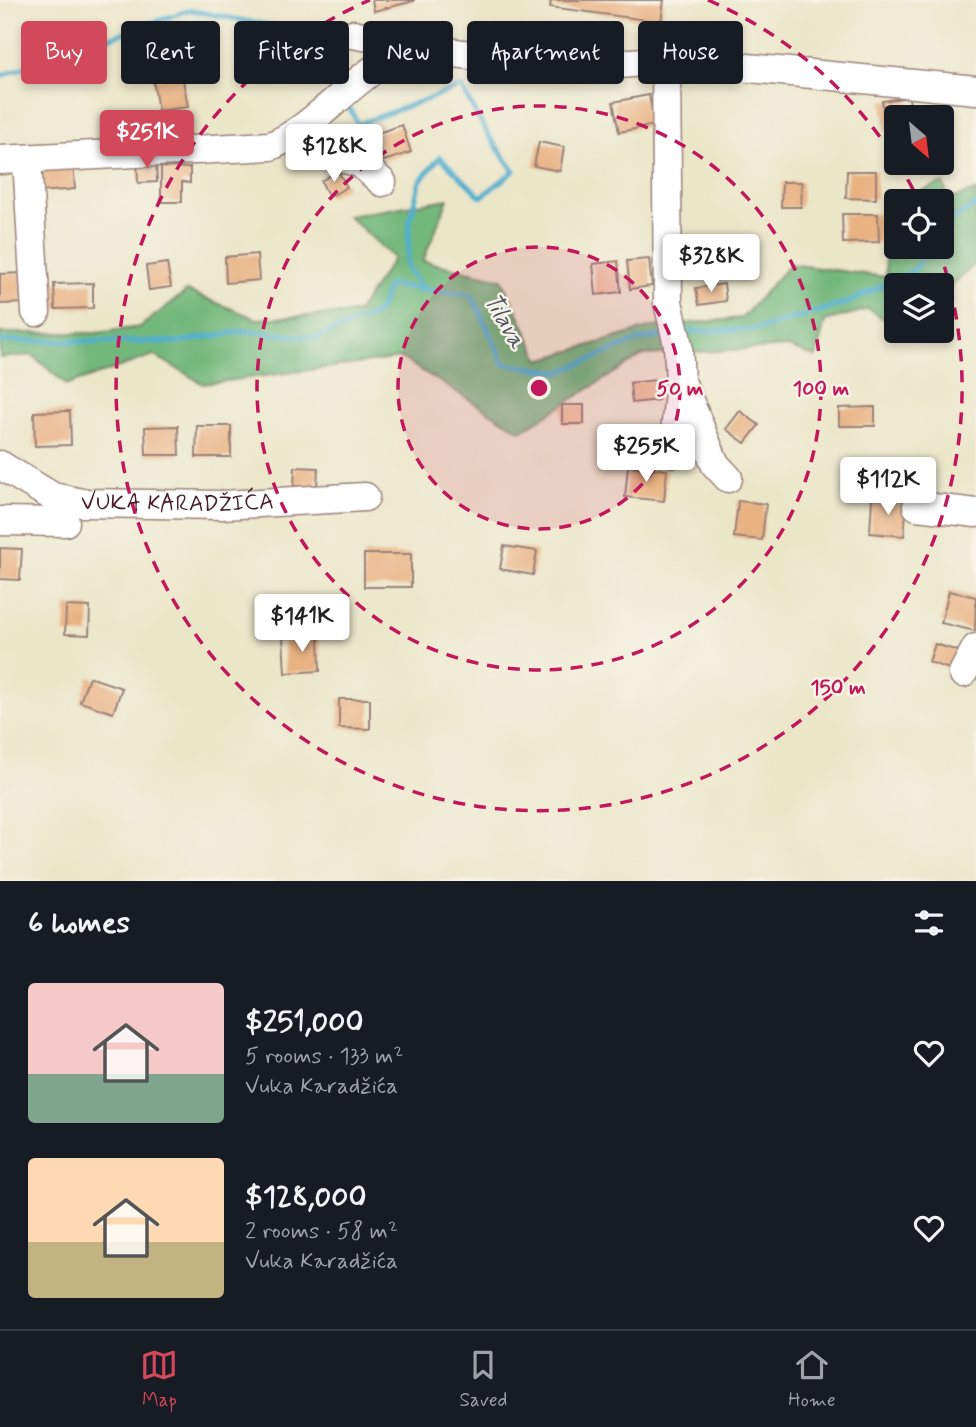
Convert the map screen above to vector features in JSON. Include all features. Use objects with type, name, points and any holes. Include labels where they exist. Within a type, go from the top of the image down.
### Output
[{"type":"street","points":[[352,34],[363,36]]},
{"type":"street","points":[[453,53],[535,63],[638,63]]},
{"type":"street","points":[[743,68],[976,90]]},
{"type":"street","points":[[36,312],[14,160],[271,146],[291,137],[363,79]]},
{"type":"street","points":[[666,84],[668,302],[675,333],[680,381],[673,453]]},
{"type":"street","points":[[291,137],[309,149],[359,163],[382,182]]},
{"type":"street","points":[[680,381],[715,464],[727,478]]},
{"type":"street","name":"VUKA KARADŽIĆA","points":[[0,465],[53,497],[82,503],[222,505],[365,496]]},
{"type":"street","points":[[917,506],[976,513]]},
{"type":"street","name":"VUKA KARADŽIĆA","points":[[0,521],[65,522]]},
{"type":"street","points":[[963,673],[976,648]]},
{"type":"green space","points":[[943,183],[945,189],[927,189]]},
{"type":"green space","points":[[976,191],[976,263],[954,284],[954,273],[886,273],[885,259],[954,259],[954,198]]},
{"type":"green space","points":[[448,199],[423,261],[502,279],[540,360],[652,327],[742,318],[790,264],[884,277],[884,319],[868,309],[825,321],[816,357],[788,347],[643,355],[521,431],[401,358],[203,384],[154,355],[67,385],[32,355],[0,358],[0,333],[96,333],[140,327],[187,291],[257,319],[357,313],[394,258],[348,216]]},
{"type":"building","points":[[372,0],[414,0],[414,1],[374,11]]},
{"type":"building","points":[[551,0],[664,0],[661,21],[550,7]]},
{"type":"building","points":[[154,84],[184,84],[188,107],[158,111]]},
{"type":"building","points":[[649,95],[655,125],[619,132],[613,102]]},
{"type":"building","points":[[909,97],[910,105],[884,105],[884,116],[882,101]]},
{"type":"building","points":[[402,125],[411,152],[384,161],[375,134]]},
{"type":"building","points":[[539,142],[564,147],[560,171],[534,166]]},
{"type":"building","points":[[137,157],[156,157],[157,182],[138,183]]},
{"type":"building","points":[[73,162],[75,189],[40,192],[38,165]]},
{"type":"building","points":[[161,167],[190,168],[190,183],[182,182],[182,202],[161,202]]},
{"type":"building","points":[[338,171],[347,187],[329,197],[321,181]]},
{"type":"building","points":[[847,171],[876,171],[876,199],[846,198]]},
{"type":"building","points":[[782,182],[802,182],[801,207],[781,207]]},
{"type":"building","points":[[842,214],[878,214],[879,242],[843,243]]},
{"type":"building","points":[[257,254],[259,280],[226,283],[225,257]]},
{"type":"building","points":[[649,259],[652,286],[630,289],[627,261]]},
{"type":"building","points":[[618,261],[621,292],[596,295],[593,264]]},
{"type":"building","points":[[167,263],[171,287],[149,290],[146,266]]},
{"type":"building","points":[[24,273],[25,303],[0,304],[0,274]]},
{"type":"building","points":[[93,283],[93,308],[55,309],[54,284]]},
{"type":"building","points":[[724,284],[726,301],[699,305],[696,288]]},
{"type":"building","points":[[656,380],[658,400],[632,403],[630,383]]},
{"type":"building","points":[[562,405],[584,405],[584,424],[562,424]]},
{"type":"building","points":[[875,407],[875,426],[839,426],[839,408]]},
{"type":"building","points":[[70,411],[71,445],[35,446],[34,412]]},
{"type":"building","points":[[740,411],[759,425],[745,443],[726,429]]},
{"type":"building","points":[[178,426],[179,455],[146,455],[145,427]]},
{"type":"building","points":[[197,426],[231,426],[231,457],[196,457]]},
{"type":"building","points":[[628,466],[667,470],[664,501],[625,497]]},
{"type":"building","points":[[295,467],[318,468],[317,487],[294,486]]},
{"type":"building","points":[[872,498],[907,500],[904,536],[870,533]]},
{"type":"building","points":[[738,501],[766,504],[762,540],[734,537]]},
{"type":"building","points":[[504,546],[537,551],[533,575],[500,569]]},
{"type":"building","points":[[0,548],[22,549],[20,580],[0,579]]},
{"type":"building","points":[[364,554],[411,554],[411,587],[364,587]]},
{"type":"building","points":[[949,591],[976,597],[975,631],[941,623]]},
{"type":"building","points":[[66,606],[90,607],[89,635],[65,634]]},
{"type":"building","points":[[319,636],[320,671],[285,673],[283,638]]},
{"type":"building","points":[[935,644],[958,651],[952,670],[929,662]]},
{"type":"building","points":[[89,677],[122,688],[113,713],[80,702]]},
{"type":"building","points":[[339,699],[370,699],[370,729],[339,728]]},
{"type":"waterway","points":[[0,76],[189,10],[246,21]]},
{"type":"waterway","points":[[350,109],[358,124],[461,87],[489,136],[514,171],[481,197],[440,157],[420,181],[410,219],[407,268],[424,290]]},
{"type":"waterway","name":"Tilava","points":[[954,219],[976,205]]},
{"type":"waterway","name":"Tilava","points":[[685,332],[758,329],[847,303],[913,271],[922,259]]},
{"type":"waterway","name":"Tilava","points":[[0,341],[178,342],[245,331],[317,338],[378,313],[389,285],[472,295],[504,364],[560,372],[639,340],[669,335]]}]
